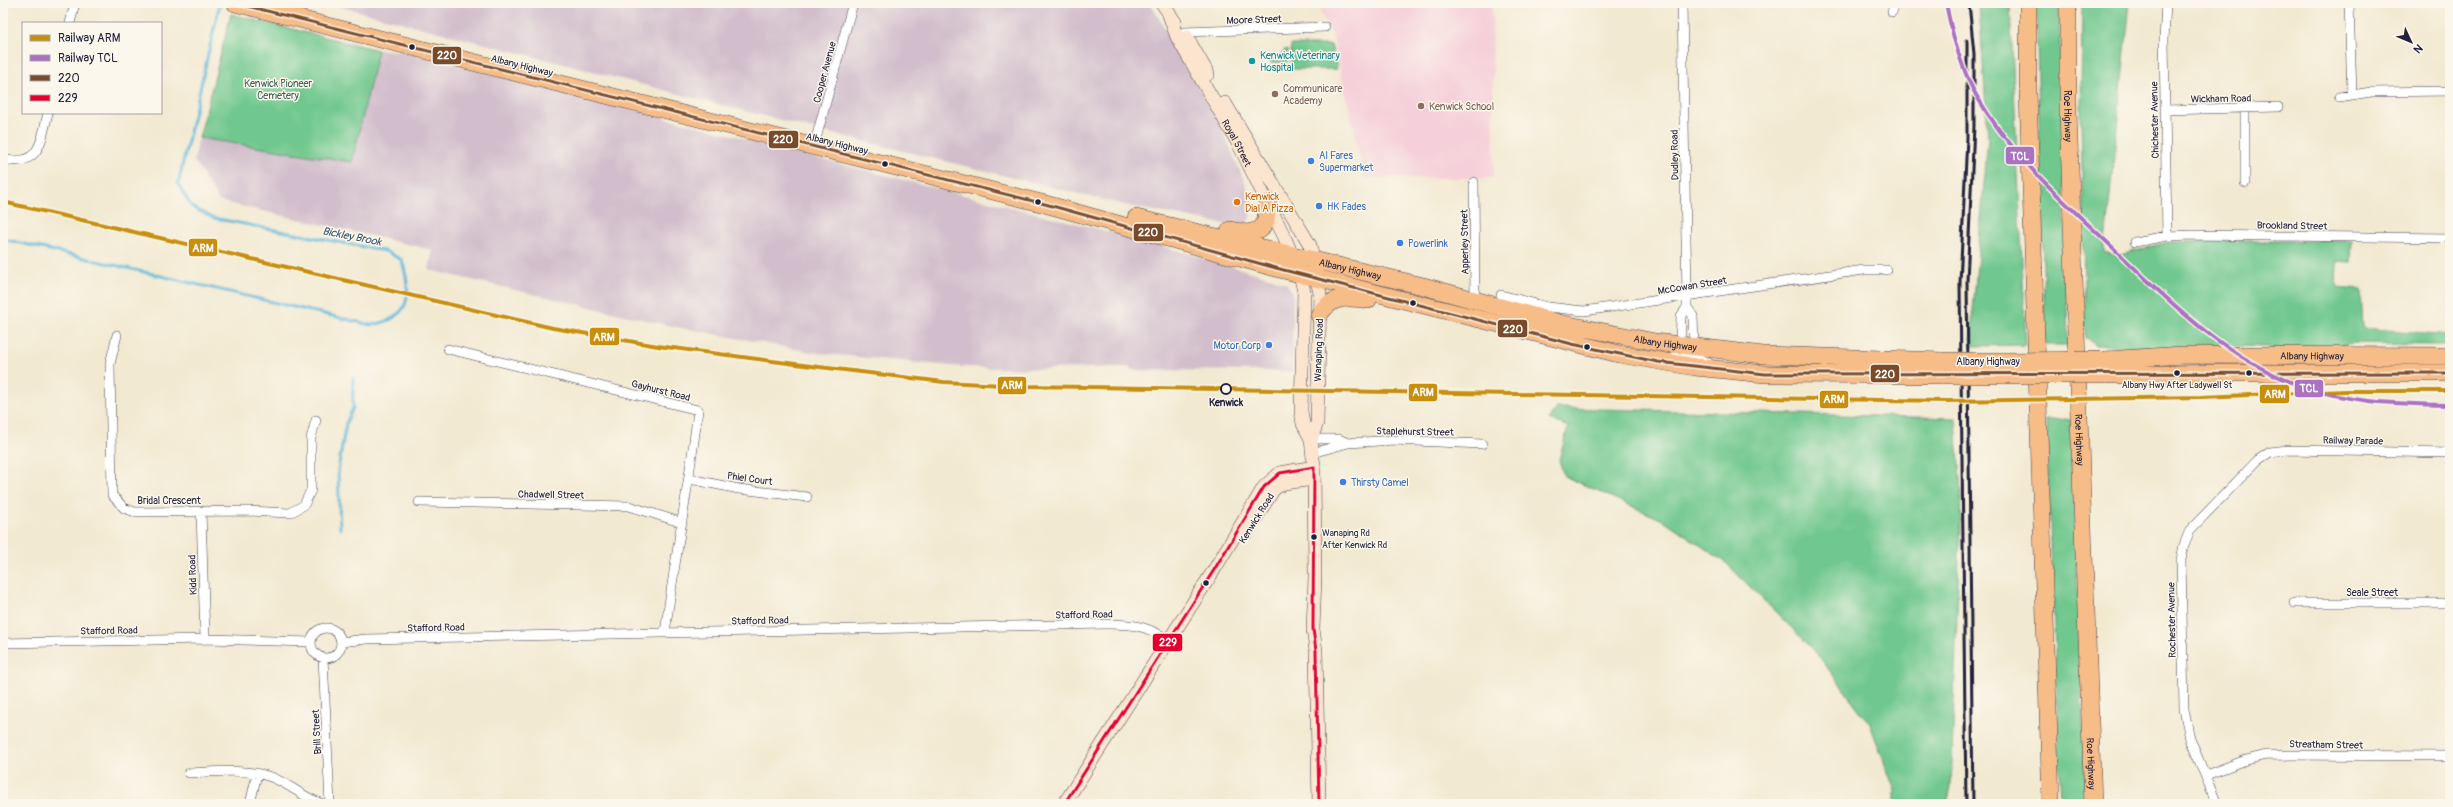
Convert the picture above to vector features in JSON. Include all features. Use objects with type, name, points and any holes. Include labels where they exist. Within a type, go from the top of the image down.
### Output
[{"type":"highway","name":"Albany Highway","points":[[235,3],[1046,198],[1293,254],[1559,323],[1687,349],[1942,368]]},
{"type":"highway","name":"Albany Highway","points":[[272,3],[816,142],[1300,274],[1572,344],[1658,362],[1765,374],[1942,368],[2105,368],[2450,373]]},
{"type":"highway","points":[[2018,3],[2028,92]]},
{"type":"highway","points":[[2028,3],[2028,92],[2051,804]]},
{"type":"highway","name":"Roe Highway","points":[[2068,3],[2068,112],[2093,804]]},
{"type":"highway","points":[[1155,222],[1177,220],[1250,233],[1260,230],[1265,224],[1267,203]]},
{"type":"highway","points":[[1319,315],[1328,303],[1344,297],[1353,297],[1398,307],[1412,302]]},
{"type":"highway","name":"Albany Highway","points":[[2105,368],[2183,355],[2450,356]]},
{"type":"main road","name":"Royal Street","points":[[1162,3],[1169,15],[1177,37],[1222,114],[1293,254],[1300,274]]},
{"type":"main road","name":"Royal Street","points":[[1169,15],[1184,32],[1302,229],[1310,245],[1313,259]]},
{"type":"main road","name":"Wanaping Road","points":[[1313,259],[1320,294],[1317,423],[1311,439],[1314,473],[1315,576],[1312,629],[1316,651],[1319,804]]},
{"type":"main road","name":"Wanaping Road","points":[[1300,274],[1304,292],[1301,360],[1302,424],[1311,439]]},
{"type":"main road","points":[[1301,360],[1306,359],[1318,344]]},
{"type":"main road","points":[[1301,360],[1317,373]]},
{"type":"main road","name":"Kenwick Road","points":[[1064,804],[1274,489],[1284,483],[1314,473]]},
{"type":"main road","name":"Kenwick Road","points":[[1074,804],[1173,641]]},
{"type":"street","points":[[70,22],[75,3]]},
{"type":"street","name":"Cooper Avenue","points":[[816,142],[853,3]]},
{"type":"street","name":"Dudley Road","points":[[1682,3],[1687,297],[1687,307],[1682,316],[1687,349]]},
{"type":"street","name":"Chichester Avenue","points":[[2166,3],[2165,110],[2167,236]]},
{"type":"street","points":[[2349,3],[2352,94]]},
{"type":"street","name":"Moore Street","points":[[1184,32],[1325,27]]},
{"type":"street","points":[[2339,97],[2352,94],[2450,91]]},
{"type":"street","name":"Wickham Road","points":[[2165,110],[2278,107]]},
{"type":"street","points":[[2244,108],[2244,183]]},
{"type":"street","points":[[3,160],[17,163],[28,159],[39,148],[48,114]]},
{"type":"street","name":"Apperley Street","points":[[1474,182],[1475,301]]},
{"type":"street","name":"Brookland Street","points":[[2135,242],[2167,236],[2450,238]]},
{"type":"street","name":"McCowan Street","points":[[1501,296],[1548,307],[1584,311],[1856,271],[1887,270]]},
{"type":"street","name":"Dudley Road","points":[[1687,307],[1693,316],[1687,349]]},
{"type":"street","name":"Bridal Crescent","points":[[117,335],[110,364],[112,495],[124,508],[135,512],[201,511],[290,513],[304,505],[311,490],[311,438],[316,420]]},
{"type":"street","name":"Gayhurst Road","points":[[448,349],[698,410],[690,479],[680,522],[665,633]]},
{"type":"street","points":[[1658,362],[1687,349],[1726,370]]},
{"type":"street","name":"Staplehurst Street","points":[[1311,439],[1339,440],[1348,443]]},
{"type":"street","name":"Staplehurst Street","points":[[1312,453],[1348,443],[1394,440],[1482,444]]},
{"type":"street","name":"Railway Parade","points":[[2258,460],[2270,452],[2288,450],[2450,453]]},
{"type":"street","name":"Rochester Avenue","points":[[2217,804],[2190,739],[2184,709],[2182,551],[2193,527],[2258,460]]},
{"type":"street","name":"Phiel Court","points":[[690,479],[739,489],[807,497]]},
{"type":"street","name":"Chadwell Street","points":[[419,502],[630,506],[680,522]]},
{"type":"street","name":"Kidd Road","points":[[201,511],[205,639]]},
{"type":"street","name":"Seale Street","points":[[2294,602],[2450,603]]},
{"type":"street","name":"Stafford Road","points":[[341,642],[366,639],[1124,624],[1152,629],[1173,641]]},
{"type":"street","points":[[323,629],[334,631],[341,642],[335,655],[323,658],[314,652],[311,642],[314,634],[323,629]]},
{"type":"street","name":"Stafford Road","points":[[3,643],[205,639],[311,642]]},
{"type":"street","name":"Brill Street","points":[[323,658],[330,804]]},
{"type":"street","name":"Streatham Street","points":[[2206,775],[2266,754],[2450,756]]},
{"type":"street","points":[[189,773],[232,771],[257,774],[272,778],[300,795],[323,804]]},
{"type":"street","points":[[250,804],[257,774]]},
{"type":"street","points":[[417,804],[426,804]]},
{"type":"shaded area","points":[[327,3],[1150,3],[1221,127],[1252,199],[1251,216],[1246,224],[1233,226],[1124,205],[826,132]]},
{"type":"shaded area","name":"Kenwick School","points":[[1319,3],[1492,3],[1494,178],[1365,178],[1332,34],[1321,14]]},
{"type":"shaded area","points":[[378,50],[403,51],[725,133],[789,151],[1134,238],[1272,278],[1286,283],[1293,293],[1292,371],[1131,370],[1131,367],[1046,369],[962,367],[817,353],[672,326],[429,270],[433,250],[219,201],[194,160],[199,138],[352,161]]},
{"type":"green space","points":[[1979,3],[2010,3],[2026,345],[1970,346],[1988,138]]},
{"type":"green space","points":[[2036,3],[2059,3],[2068,345],[2045,345]]},
{"type":"green space","points":[[2082,3],[2130,3],[2104,252],[2117,256],[2171,241],[2352,241],[2351,262],[2337,261],[2336,288],[2361,290],[2363,328],[2450,335],[2450,345],[2353,344],[2324,349],[2207,345],[2193,349],[2095,345],[2085,338],[2081,115]]},
{"type":"green space","name":"Kenwick Pioneer Cemetery","points":[[231,14],[378,50],[352,162],[199,138]]},
{"type":"green space","points":[[1291,45],[1331,45],[1337,69],[1291,69]]},
{"type":"green space","points":[[1284,50],[1288,50],[1287,62],[1271,63],[1271,57],[1281,57],[1281,53],[1284,53]]},
{"type":"green space","points":[[1557,408],[1956,418],[1961,496],[1951,787],[1947,804],[1895,804],[1895,791],[1870,724],[1814,650],[1726,563],[1665,521],[1564,476],[1559,460],[1568,427],[1549,419]]},
{"type":"green space","points":[[2071,419],[2086,804],[2061,804],[2046,420]]},
{"type":"waterway","name":"Bickley Brook","points":[[3,239],[371,325],[385,322],[395,317],[401,311],[406,303],[407,294],[407,284],[402,260],[385,251],[213,218],[192,207],[178,184],[220,3]]},
{"type":"waterway","points":[[340,529],[338,470],[346,423],[353,408],[353,378]]},
{"type":"railway","points":[[1969,3],[1974,54],[1974,126],[1967,281],[1973,804]]},
{"type":"railway","points":[[1966,804],[1960,283],[1967,138],[1967,40]]},
{"type":"rail line","name":"TCL","points":[[1946,3],[1954,39],[1965,73],[1976,95],[2004,137],[2054,192],[2152,285],[2196,324],[2219,342],[2244,358],[2269,372],[2296,384],[2333,395],[2353,399],[2391,403],[2450,405]]},
{"type":"rail line","name":"ARM","points":[[3,202],[553,328],[658,346],[944,382],[1024,386],[1948,401],[2201,397],[2346,391],[2450,391]]},
{"type":"transit line","name":"220","points":[[235,3],[1045,204],[1276,268],[1572,344],[1658,362],[1765,374],[2450,373]]},
{"type":"transit line","name":"229","points":[[1064,804],[1214,570],[1264,487],[1280,473],[1314,467],[1313,629],[1316,651],[1319,804]]},
{"type":"place","name":"Kenwick Veterinary Hospital","points":[[1252,61]]},
{"type":"place","name":"Communicare Academy","points":[[1275,94]]},
{"type":"place","name":"Kenwick School","points":[[1421,106]]},
{"type":"place","name":"Al Fares Supermarket","points":[[1311,161]]},
{"type":"place","name":"Kenwick Dial A Pizza","points":[[1237,202]]},
{"type":"place","name":"HK Fades","points":[[1319,206]]},
{"type":"place","name":"Powerlink","points":[[1400,243]]},
{"type":"place","name":"Motor Corp","points":[[1269,345]]},
{"type":"place","name":"Albany Hwy After Ladywell St","points":[[2177,373]]},
{"type":"place","name":"Kenwick","points":[[1226,389]]},
{"type":"place","name":"Thirsty Camel","points":[[1343,482]]},
{"type":"place","name":"Wanaping Rd After Kenwick Rd","points":[[1314,537]]}]
